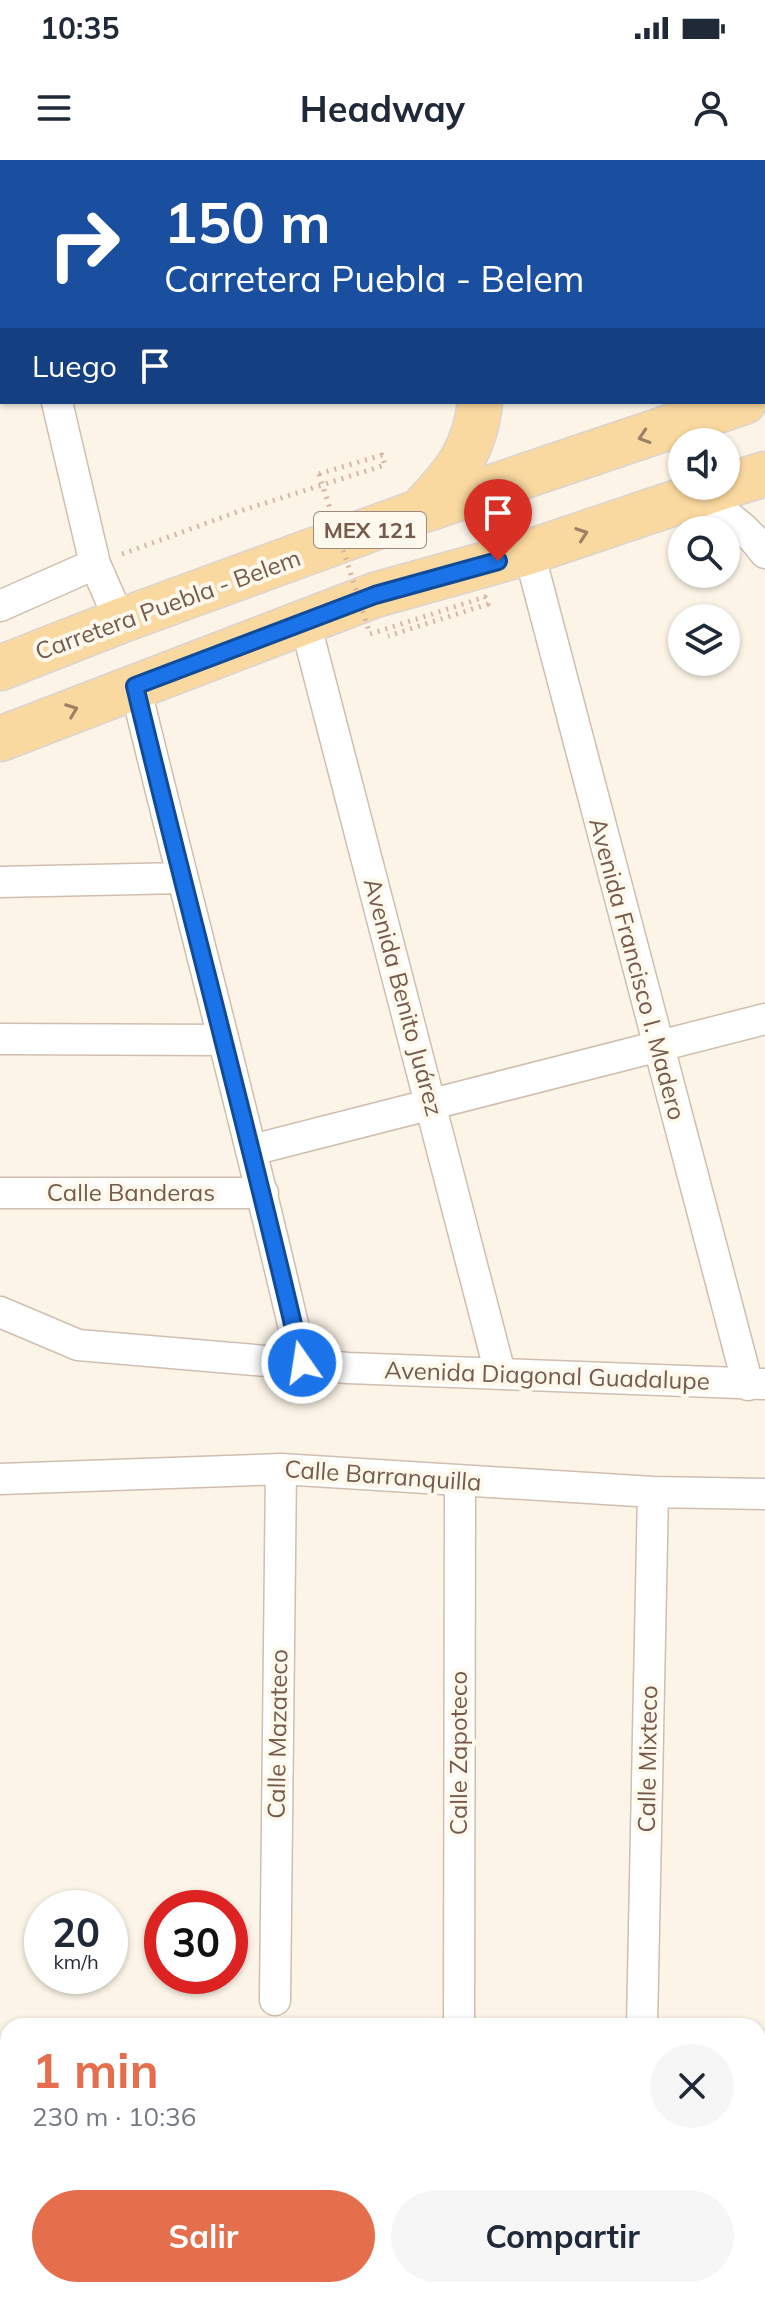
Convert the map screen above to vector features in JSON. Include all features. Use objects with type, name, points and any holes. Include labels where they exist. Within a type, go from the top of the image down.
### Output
[{"type":"main road","points":[[421,511],[462,463],[472,443],[480,404]]},
{"type":"main road","name":"Carretera Puebla - Belem","points":[[0,668],[421,511],[718,406]]},
{"type":"main road","name":"MEX 121","points":[[740,481],[765,474]]},
{"type":"main road","name":"MEX 121","points":[[0,739],[375,595],[529,552],[682,500]]},
{"type":"street","points":[[57,404],[95,564],[120,621]]},
{"type":"street","points":[[721,500],[732,517],[765,553]]},
{"type":"street","name":"Avenida Francisco I. Madero","points":[[529,552],[657,1048],[756,1385]]},
{"type":"street","points":[[0,606],[95,564]]},
{"type":"street","name":"Avenida Benito Juárez","points":[[305,622],[500,1373]]},
{"type":"street","points":[[135,686],[263,1193],[302,1363]]},
{"type":"street","points":[[0,882],[182,878]]},
{"type":"street","points":[[252,1150],[765,1019]]},
{"type":"street","points":[[0,1039],[222,1040]]},
{"type":"street","name":"Calle Banderas","points":[[0,1193],[263,1193]]},
{"type":"street","name":"Avenida Diagonal Guadalupe","points":[[0,1312],[78,1345],[348,1368],[756,1385]]},
{"type":"street","name":"Calle Barranquilla","points":[[0,1479],[281,1469],[653,1492],[765,1494]]},
{"type":"street","name":"Calle Mazateco","points":[[275,2000],[281,1469]]},
{"type":"street","name":"Calle Zapoteco","points":[[459,2018],[460,1481]]},
{"type":"street","name":"Calle Mixteco","points":[[642,2018],[653,1492]]},
{"type":"path","points":[[95,564],[237,512],[311,488],[326,484],[356,475],[385,465],[382,455],[319,474],[324,489],[338,532],[370,634],[485,597],[488,604],[388,636]]},
{"type":"route","points":[[302,1363],[263,1193],[135,686],[375,595],[498,561]]}]
